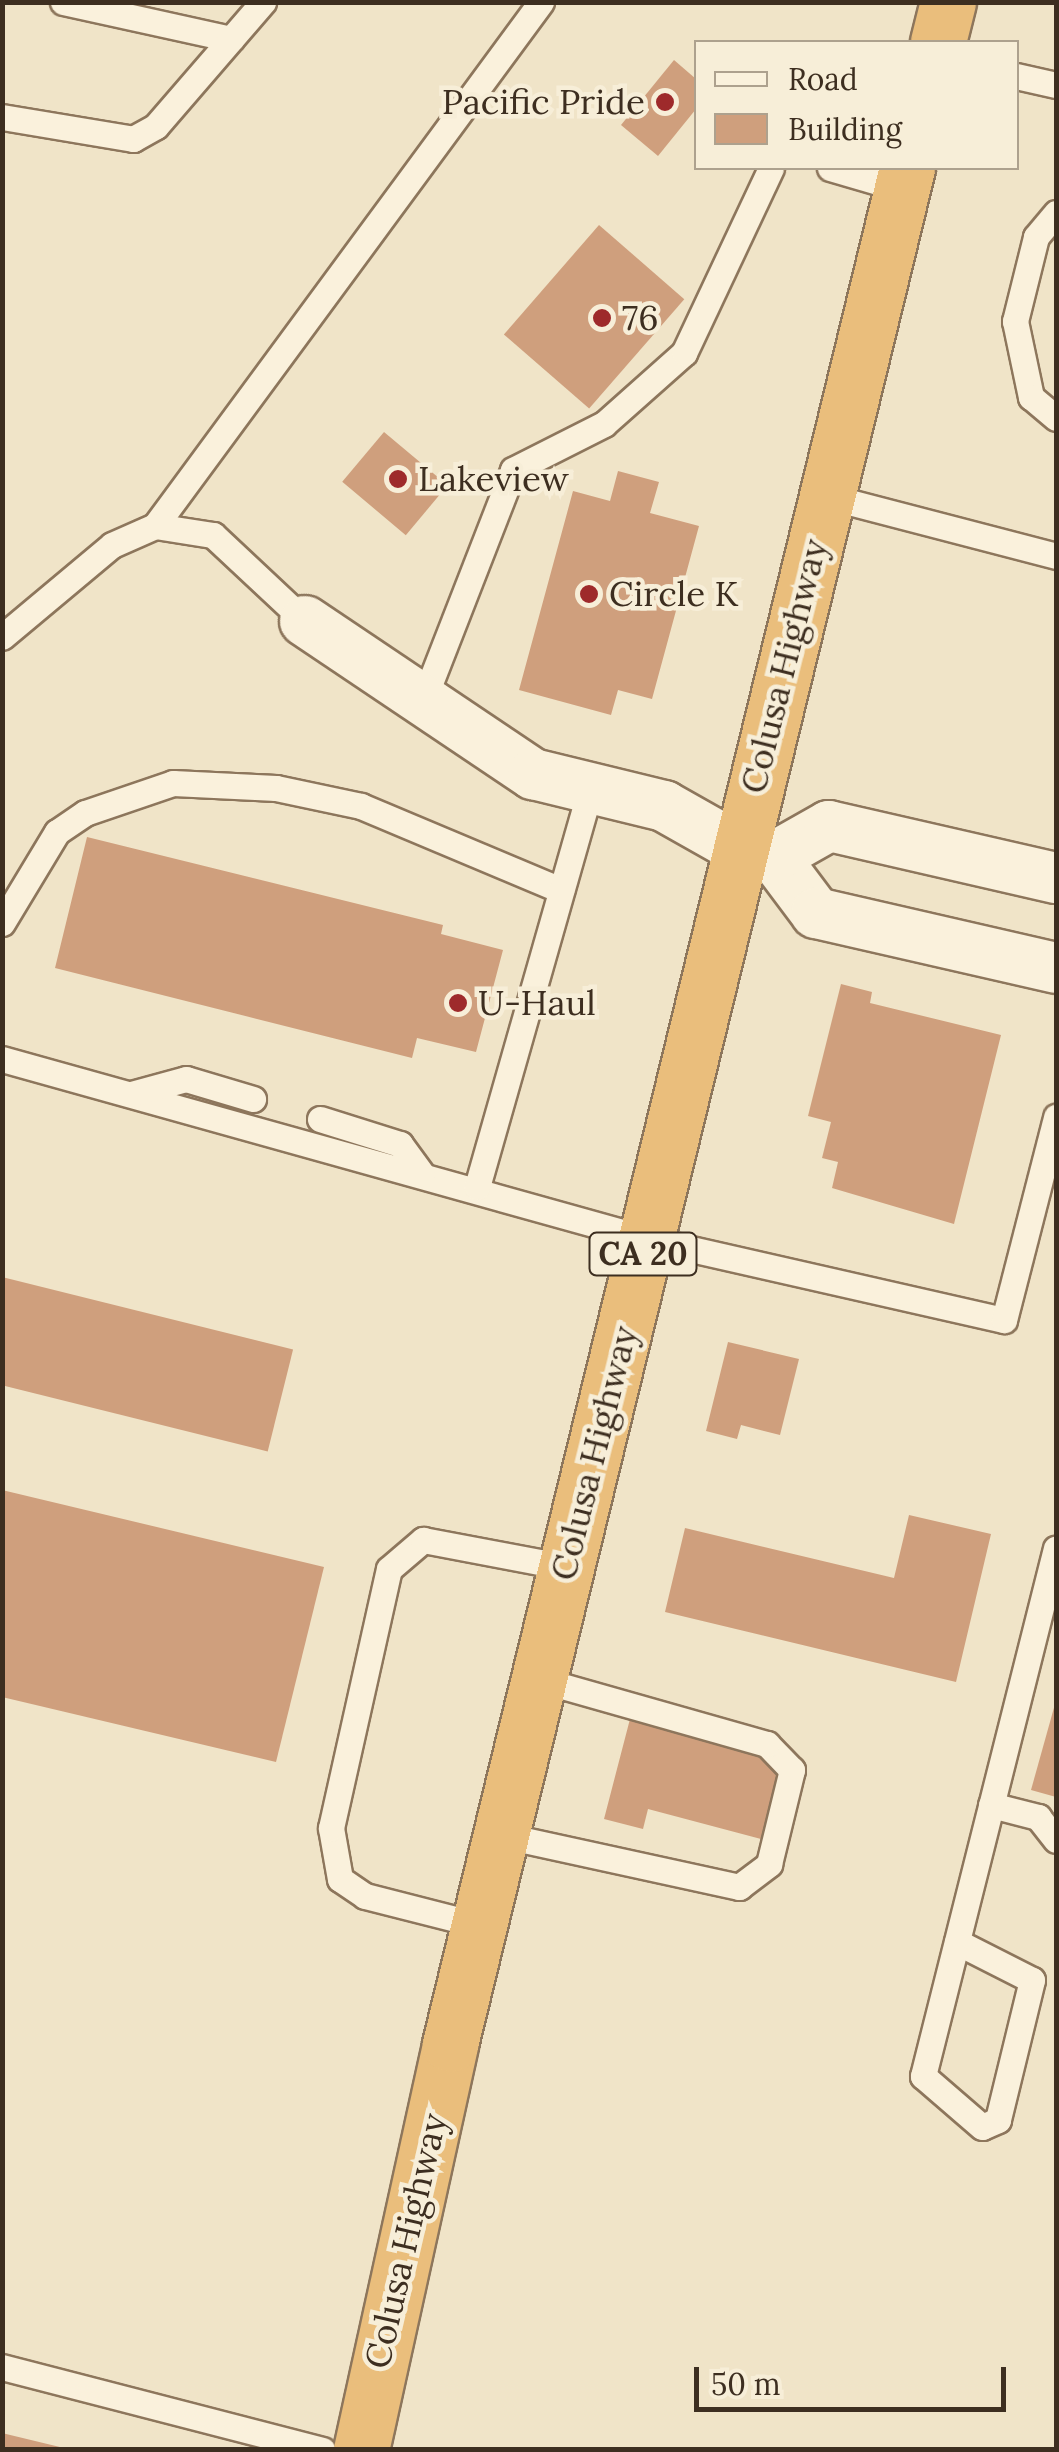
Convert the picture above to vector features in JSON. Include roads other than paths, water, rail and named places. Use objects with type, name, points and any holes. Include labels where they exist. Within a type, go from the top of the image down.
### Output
[{"type":"highway","points":[[938,40],[948,2]]},
{"type":"highway","name":"Colusa Highway","points":[[362,2450],[538,1678],[647,1239],[757,853],[826,496],[905,178]]},
{"type":"street","points":[[305,620],[534,774],[664,806],[757,853],[816,914],[1056,968]]},
{"type":"street","points":[[757,853],[829,826],[1056,878]]},
{"type":"lane","points":[[64,2],[231,40]]},
{"type":"lane","points":[[2,117],[133,139],[156,126],[262,2]]},
{"type":"lane","points":[[2,637],[112,545],[155,526],[541,2]]},
{"type":"lane","points":[[1019,77],[1056,85]]},
{"type":"lane","points":[[423,701],[513,470],[604,424],[684,353],[770,170]]},
{"type":"lane","points":[[845,170],[905,178]]},
{"type":"lane","points":[[1056,213],[1036,237],[1015,321],[1031,397],[1056,418]]},
{"type":"lane","points":[[826,496],[1056,556]]},
{"type":"lane","points":[[155,526],[214,535],[305,620]]},
{"type":"lane","points":[[2,923],[57,832],[85,812],[172,782],[276,788],[362,806],[561,890]]},
{"type":"lane","points":[[477,1187],[591,788]]},
{"type":"lane","points":[[2,1060],[477,1187],[647,1239],[1004,1320],[1056,1117]]},
{"type":"lane","points":[[132,1094],[186,1079],[253,1100]]},
{"type":"lane","points":[[320,1119],[400,1144],[422,1174]]},
{"type":"lane","points":[[479,1925],[365,1896],[340,1880],[332,1828],[389,1569],[424,1540],[566,1566]]},
{"type":"lane","points":[[957,1942],[1032,1980],[998,2120],[982,2127],[923,2076],[1056,1548]]},
{"type":"lane","points":[[501,1835],[739,1887],[769,1864],[792,1770],[777,1750],[538,1678]]},
{"type":"lane","points":[[991,1805],[1038,1817],[1056,1840]]},
{"type":"lane","points":[[2,2367],[322,2450]]},
{"type":"place","name":"Pacific Pride","points":[[665,102]]},
{"type":"place","name":"76","points":[[602,318]]},
{"type":"place","name":"Lakeview","points":[[398,479]]},
{"type":"place","name":"Circle K","points":[[589,594]]},
{"type":"place","name":"U-Haul","points":[[458,1003]]}]
